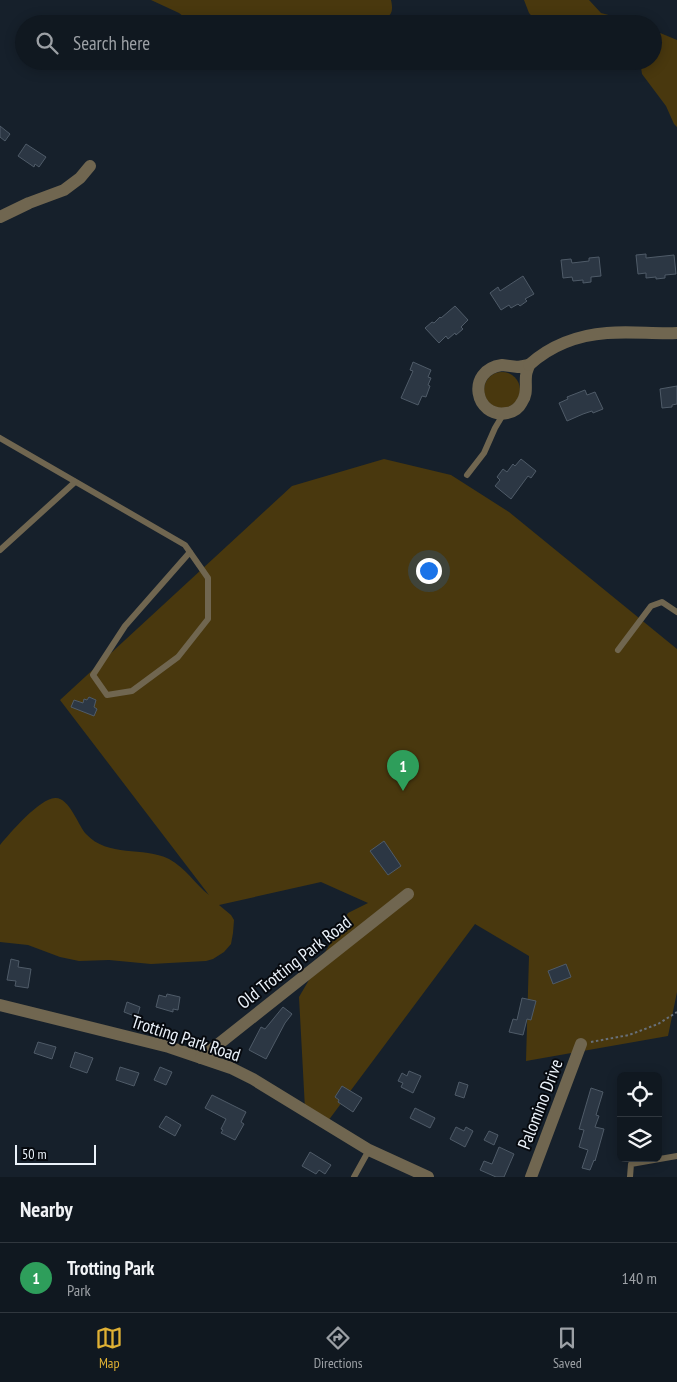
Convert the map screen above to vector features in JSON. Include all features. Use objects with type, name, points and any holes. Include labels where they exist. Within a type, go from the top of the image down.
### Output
[{"type":"street","points":[[0,217],[28,202],[64,190],[80,178],[90,166]]},
{"type":"street","points":[[529,365],[526,376],[525,398],[522,404],[504,414],[492,411],[482,403],[478,390],[481,378],[490,368],[502,365],[518,367],[529,365],[542,354],[560,344],[588,336],[607,333],[677,333]]},
{"type":"street","name":"Old Trotting Park Road","points":[[201,1058],[408,894]]},
{"type":"street","name":"Trotting Park Road","points":[[0,1006],[169,1047],[231,1068],[253,1079],[369,1150],[428,1177]]},
{"type":"street","name":"Palomino Drive","points":[[532,1177],[581,1044]]},
{"type":"lane","points":[[467,475],[484,453],[495,428],[504,414]]},
{"type":"lane","points":[[0,438],[185,545],[190,552],[208,578],[208,619],[178,657],[132,691],[108,695],[93,675],[126,626],[190,552]]},
{"type":"lane","points":[[0,550],[75,482]]},
{"type":"lane","points":[[618,650],[651,606],[662,602],[677,612]]},
{"type":"lane","points":[[354,1177],[369,1150]]},
{"type":"lane","points":[[630,1177],[631,1164],[677,1156]]},
{"type":"path","points":[[581,1044],[629,1035],[658,1024],[677,1012]]},
{"type":"shaded area","points":[[151,0],[391,0],[392,6],[390,15],[182,15]]},
{"type":"shaded area","points":[[524,0],[589,0],[601,13],[609,15],[531,15]]},
{"type":"shaded area","points":[[662,34],[677,40],[677,127],[666,106],[642,74],[641,70],[662,70]]},
{"type":"shaded area","points":[[502,372],[515,377],[520,390],[515,403],[502,408],[489,403],[484,390],[489,377]]},
{"type":"shaded area","points":[[384,459],[451,475],[509,512],[677,649],[677,992],[668,1036],[526,1061],[529,956],[475,924],[325,1125],[305,1109],[299,997],[348,913],[368,903],[321,882],[219,905],[234,920],[233,933],[231,944],[224,952],[213,959],[151,964],[109,960],[79,961],[60,957],[28,945],[0,942],[0,845],[33,810],[48,800],[60,799],[73,812],[86,834],[95,841],[115,849],[159,855],[169,859],[209,895],[60,700],[292,486]]},
{"type":"building","points":[[0,126],[10,134],[5,141],[0,137]]},
{"type":"building","points":[[26,144],[46,157],[39,167],[35,164],[34,167],[18,156]]},
{"type":"building","points":[[646,254],[646,258],[674,255],[676,274],[665,275],[665,278],[656,279],[656,277],[646,278],[646,273],[638,274],[636,255]]},
{"type":"building","points":[[599,257],[601,276],[591,277],[591,282],[583,283],[583,280],[573,281],[572,277],[563,278],[561,260],[571,259],[572,263],[589,261],[589,258]]},
{"type":"building","points":[[523,276],[534,294],[525,299],[527,301],[520,306],[518,304],[511,308],[509,305],[501,310],[490,293],[498,287],[500,291]]},
{"type":"building","points":[[455,306],[468,320],[461,327],[463,329],[456,335],[455,333],[448,339],[446,336],[439,343],[425,328]]},
{"type":"building","points":[[413,362],[431,370],[428,377],[431,378],[428,385],[430,386],[426,397],[422,396],[418,405],[401,398],[413,371],[410,370]]},
{"type":"building","points":[[677,386],[677,404],[672,405],[672,407],[662,408],[660,389]]},
{"type":"building","points":[[585,390],[587,395],[595,392],[603,409],[583,414],[567,421],[559,403],[568,399],[567,397]]},
{"type":"building","points":[[521,459],[536,471],[531,478],[528,476],[511,499],[495,486],[500,480],[497,477],[503,469],[507,472],[513,464],[515,466]]},
{"type":"building","points":[[89,697],[96,700],[94,707],[97,709],[94,716],[71,707],[74,700],[83,703],[84,699],[87,700]]},
{"type":"building","points":[[384,841],[401,866],[388,875],[370,851]]},
{"type":"building","points":[[11,959],[19,961],[18,967],[31,969],[28,988],[15,986],[16,981],[7,980]]},
{"type":"building","points":[[566,964],[571,977],[553,984],[548,971]]},
{"type":"building","points":[[167,994],[180,997],[178,1010],[173,1009],[173,1012],[156,1007],[159,995],[166,997]]},
{"type":"building","points":[[522,998],[536,1001],[531,1020],[527,1019],[523,1035],[509,1032],[513,1019],[517,1020]]},
{"type":"building","points":[[127,1002],[140,1007],[137,1017],[124,1012]]},
{"type":"building","points":[[283,1007],[292,1014],[285,1023],[266,1059],[249,1050],[261,1027],[265,1029]]},
{"type":"building","points":[[38,1042],[56,1047],[52,1059],[34,1053]]},
{"type":"building","points":[[75,1052],[93,1058],[87,1073],[70,1067]]},
{"type":"building","points":[[120,1067],[139,1073],[134,1086],[116,1080]]},
{"type":"building","points":[[160,1067],[172,1072],[166,1085],[154,1080]]},
{"type":"building","points":[[409,1071],[421,1076],[413,1093],[401,1087],[403,1083],[398,1081],[402,1073],[407,1076]]},
{"type":"building","points":[[459,1082],[468,1085],[464,1098],[455,1095]]},
{"type":"building","points":[[342,1086],[362,1098],[353,1112],[338,1102],[339,1100],[335,1097]]},
{"type":"building","points":[[591,1088],[603,1092],[596,1115],[599,1116],[595,1127],[604,1129],[595,1161],[590,1170],[582,1168],[588,1150],[579,1147],[584,1130],[579,1129]]},
{"type":"building","points":[[212,1095],[246,1112],[241,1122],[244,1124],[235,1140],[221,1133],[226,1119],[205,1108]]},
{"type":"building","points":[[415,1108],[435,1118],[430,1128],[410,1118]]},
{"type":"building","points":[[166,1116],[181,1125],[175,1136],[159,1127]]},
{"type":"building","points":[[456,1127],[464,1131],[466,1127],[473,1131],[465,1147],[450,1139]]},
{"type":"building","points":[[489,1131],[498,1135],[494,1145],[484,1140]]},
{"type":"building","points":[[499,1147],[514,1154],[504,1177],[496,1177],[480,1170],[484,1161],[492,1164]]},
{"type":"building","points":[[310,1152],[331,1165],[325,1174],[319,1170],[316,1174],[302,1166]]},
{"type":"place","name":"Trotting Park","points":[[403,791]]}]
